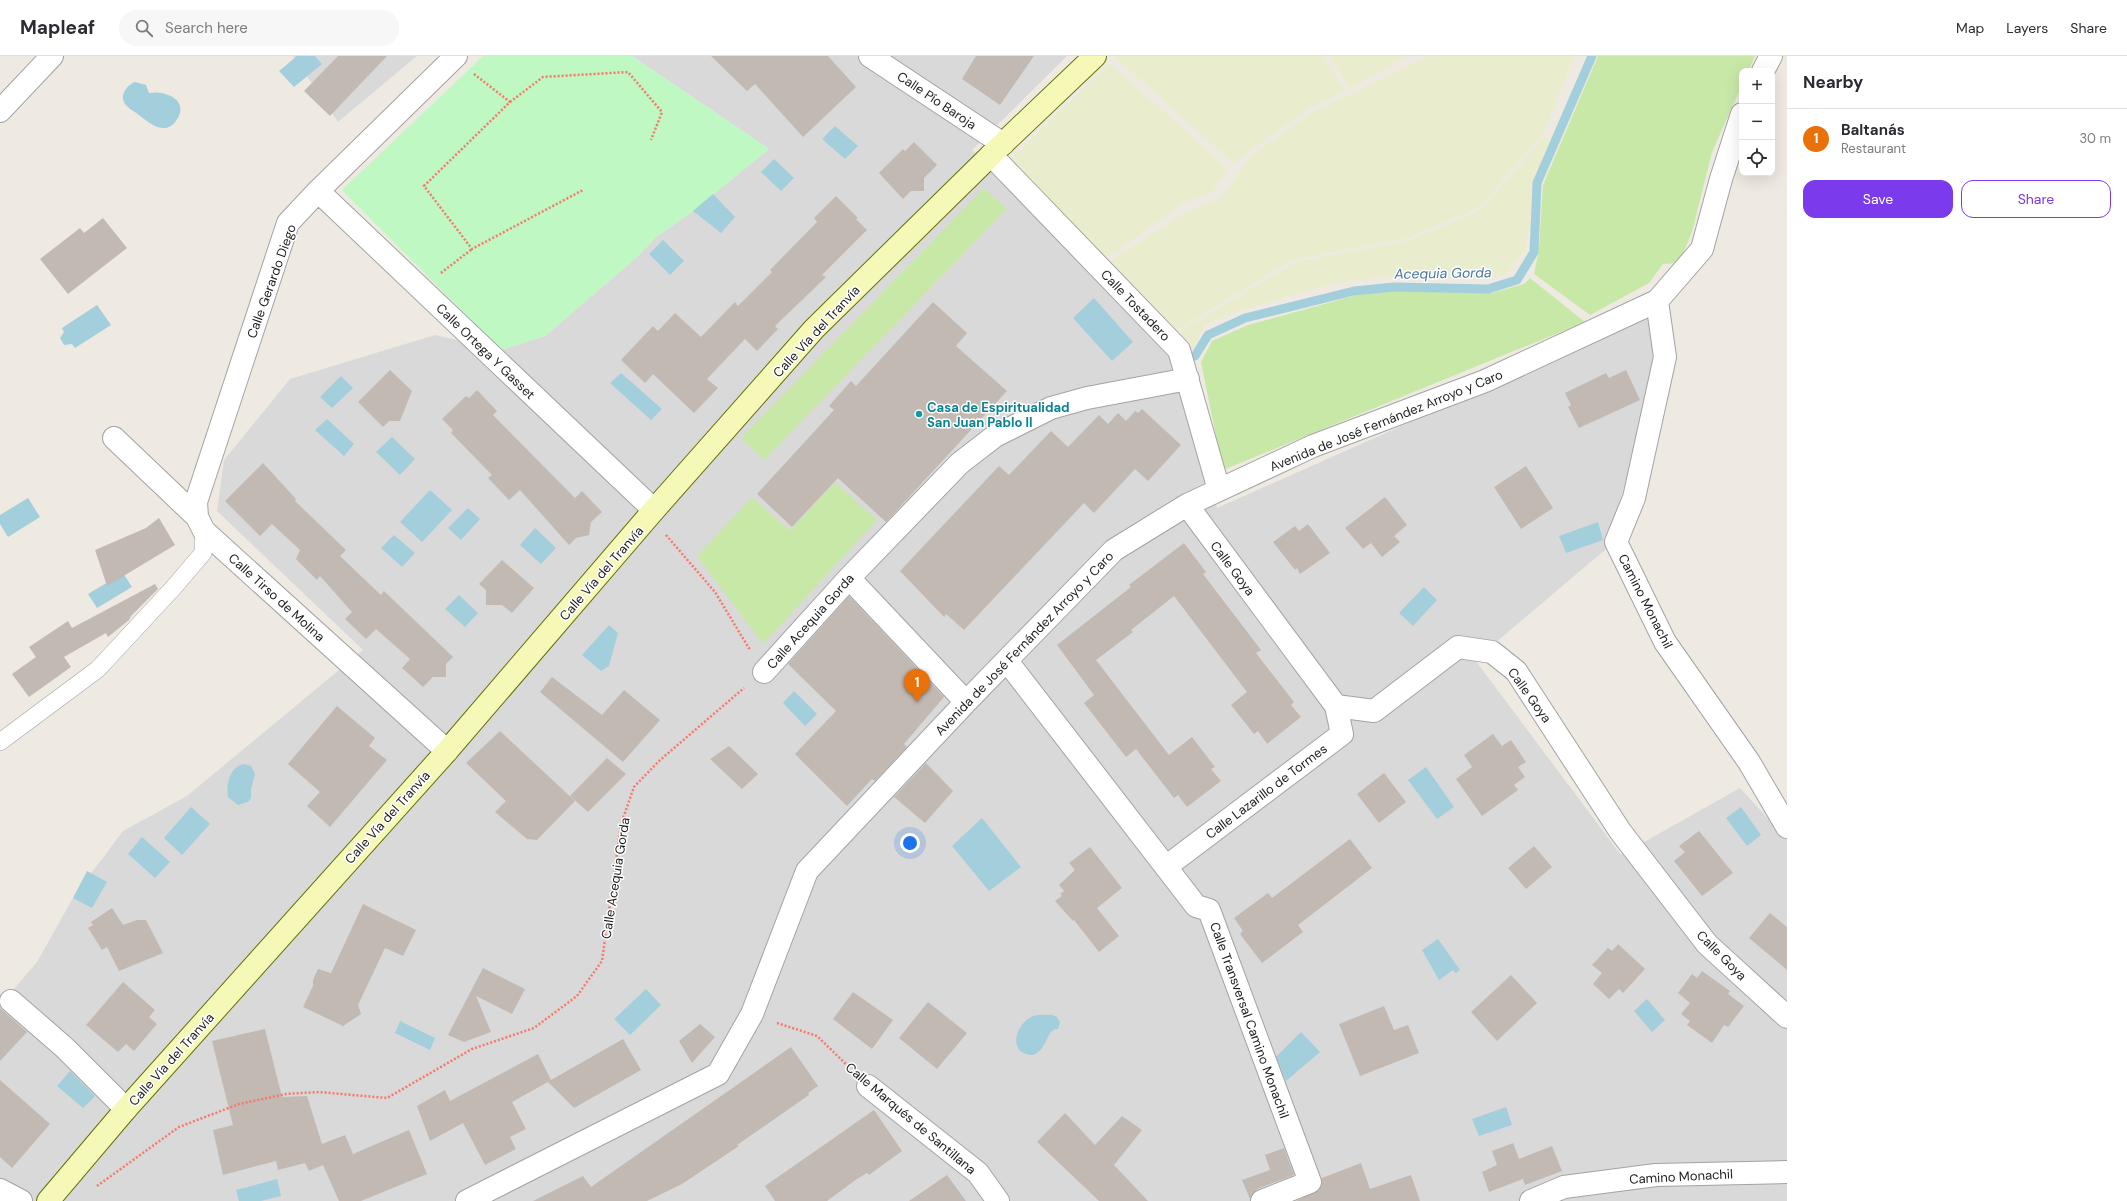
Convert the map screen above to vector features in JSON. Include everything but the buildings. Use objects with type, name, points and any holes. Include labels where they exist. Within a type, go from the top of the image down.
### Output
[{"type":"street","points":[[0,111],[52,56]]},
{"type":"street","name":"Calle Pío Baroja","points":[[870,56],[997,149]]},
{"type":"street","name":"Calle Vía del Tranvía","points":[[48,1201],[126,1109],[446,751],[814,329],[997,149],[1095,56]]},
{"type":"street","points":[[1765,68],[1771,56]]},
{"type":"street","name":"Calle Gerardo Diego","points":[[201,524],[196,502],[288,223],[318,191],[454,57]]},
{"type":"street","name":"Avenida de José Fernández Arroyo y Caro","points":[[467,1201],[718,1074],[752,1014],[807,871],[966,702],[1114,550],[1186,505],[1314,446],[1485,381],[1657,301],[1702,249],[1721,179],[1739,123]]},
{"type":"street","name":"Calle Tostadero","points":[[997,149],[1179,350],[1219,490]]},
{"type":"street","name":"Calle Ortega Y Gasset","points":[[318,191],[652,513]]},
{"type":"street","name":"Camino Monachil","points":[[1657,301],[1665,357],[1634,498],[1616,542],[1665,642],[1749,762],[1787,827]]},
{"type":"street","name":"Calle Acequia Gorda","points":[[764,672],[849,578],[960,463],[995,436],[1051,408],[1087,398],[1188,379]]},
{"type":"street","name":"Calle Tirso de Molina","points":[[114,438],[201,524],[446,751]]},
{"type":"street","name":"Calle Goya","points":[[1186,505],[1336,706],[1374,711],[1458,648],[1492,652],[1516,671],[1620,831],[1706,944],[1787,1016]]},
{"type":"street","points":[[849,578],[966,702]]},
{"type":"street","name":"Calle Transversal Camino Monachil","points":[[1007,661],[1167,866],[1196,906],[1209,910],[1310,1182],[1262,1201]]},
{"type":"street","name":"Calle Lazarillo de Tormes","points":[[1167,866],[1342,734],[1336,706]]},
{"type":"street","name":"Calle Vía del Tranvía","points":[[11,1001],[64,1048],[126,1109]]},
{"type":"street","name":"Calle Marqués de Santillana","points":[[868,1086],[978,1173],[998,1201]]},
{"type":"street","name":"Camino Monachil","points":[[1531,1201],[1564,1187],[1656,1174],[1787,1172]]},
{"type":"street","points":[[0,1190],[21,1201]]},
{"type":"lane","points":[[0,742],[98,669],[174,588],[203,553],[201,524]]},
{"type":"path","points":[[454,57],[510,102]]},
{"type":"path","points":[[472,249],[424,186],[510,102],[543,77],[628,72],[662,112],[650,140]]},
{"type":"path","points":[[422,290],[472,249],[583,190]]},
{"type":"path","points":[[652,513],[715,592],[764,672]]},
{"type":"path","name":"Calle Acequia Gorda","points":[[93,1188],[179,1127],[232,1106],[286,1094],[319,1092],[388,1098],[472,1049],[534,1028],[577,996],[602,961],[621,824],[634,786],[658,761],[764,672]]},
{"type":"path","name":"Calle Marqués de Santillana","points":[[752,1014],[817,1036],[868,1086]]},
{"type":"shaded area","points":[[293,56],[417,56],[338,122]]},
{"type":"shaded area","points":[[632,56],[1067,56],[972,150],[1187,370],[1217,508],[1653,314],[1657,375],[1606,549],[1475,660],[1621,855],[1740,788],[1787,839],[1787,1201],[0,1201],[0,1005],[37,962],[74,896],[123,831],[187,796],[363,650],[217,511],[224,460],[290,379],[435,335],[501,350],[545,336],[637,257],[655,238],[693,211],[769,149]]},
{"type":"green space","points":[[483,56],[632,56],[769,149],[693,211],[655,238],[637,257],[545,336],[501,350],[342,190]]},
{"type":"green space","points":[[1117,56],[1323,56],[1345,91],[1309,109],[1248,152],[1234,164],[1116,58]]},
{"type":"green space","points":[[1330,56],[1406,56],[1350,89]]},
{"type":"green space","points":[[1428,56],[1574,56],[1544,132],[1480,207],[1410,237],[1292,260],[1177,330],[1110,261],[1188,211],[1221,198],[1251,156],[1310,114]]},
{"type":"green space","points":[[1598,56],[1755,56],[1749,68],[1739,68],[1739,92],[1712,152],[1692,232],[1679,263],[1663,264],[1649,283],[1590,315],[1534,274],[1539,249],[1543,185]]},
{"type":"green space","points":[[1110,63],[1228,169],[1212,192],[1183,204],[1106,258],[1010,159]]},
{"type":"green space","points":[[1545,136],[1550,139],[1532,185],[1530,223],[1525,250],[1506,275],[1463,280],[1426,272],[1335,283],[1236,312],[1206,324],[1194,347],[1179,332],[1296,262],[1411,240],[1481,209]]},
{"type":"green space","points":[[984,188],[1007,209],[764,460],[741,438]]},
{"type":"green space","points":[[1530,278],[1585,322],[1223,470],[1201,362],[1212,341],[1248,325],[1357,295],[1395,290],[1427,289],[1492,293],[1524,284]]},
{"type":"green space","points":[[835,482],[877,520],[763,644],[697,556],[752,497],[790,531]]},
{"type":"water","points":[[297,56],[315,56],[322,64],[294,87],[279,71]]},
{"type":"water","points":[[135,82],[146,85],[149,93],[155,92],[169,95],[178,102],[180,114],[172,125],[167,128],[162,128],[153,125],[125,104],[123,101],[123,94],[129,85]]},
{"type":"water","points":[[835,126],[858,146],[845,159],[822,139]]},
{"type":"water","points":[[774,159],[794,178],[781,191],[761,172]]},
{"type":"water","points":[[713,194],[735,217],[721,233],[693,211]]},
{"type":"water","points":[[663,240],[684,261],[670,275],[649,254]]},
{"type":"water","points":[[1094,298],[1133,342],[1112,361],[1073,318]]},
{"type":"water","points":[[97,305],[111,325],[75,348],[72,344],[64,345],[60,338],[64,332],[62,328]]},
{"type":"water","points":[[621,373],[662,409],[651,420],[610,383]]},
{"type":"water","points":[[341,376],[353,388],[332,408],[320,397]]},
{"type":"water","points":[[327,419],[354,444],[344,456],[315,430]]},
{"type":"water","points":[[392,437],[415,459],[400,475],[376,452]]},
{"type":"water","points":[[430,490],[452,510],[422,542],[400,522]]},
{"type":"water","points":[[28,498],[40,517],[8,537],[0,524],[0,515]]},
{"type":"water","points":[[468,508],[480,519],[461,540],[448,528]]},
{"type":"water","points":[[1598,522],[1603,540],[1566,553],[1559,536]]},
{"type":"water","points":[[535,528],[556,548],[541,564],[520,545]]},
{"type":"water","points":[[394,535],[415,553],[402,567],[381,548]]},
{"type":"water","points":[[123,573],[132,587],[97,608],[88,594]]},
{"type":"water","points":[[1424,587],[1437,600],[1413,626],[1399,613]]},
{"type":"water","points":[[459,595],[478,613],[465,627],[445,609]]},
{"type":"water","points":[[609,625],[618,633],[609,666],[601,671],[582,655]]},
{"type":"water","points":[[794,691],[817,714],[805,726],[783,703]]},
{"type":"water","points":[[243,764],[251,766],[255,774],[251,789],[251,798],[248,802],[238,805],[228,797],[228,782],[234,769]]},
{"type":"water","points":[[1426,767],[1454,807],[1437,819],[1408,780]]},
{"type":"water","points":[[191,807],[210,824],[182,855],[164,838]]},
{"type":"water","points":[[1741,807],[1761,835],[1747,846],[1726,818]]},
{"type":"water","points":[[982,818],[1021,867],[989,891],[952,846]]},
{"type":"water","points":[[142,837],[170,862],[155,878],[128,854]]},
{"type":"water","points":[[87,871],[107,882],[92,908],[73,898]]},
{"type":"water","points":[[1438,939],[1460,970],[1456,973],[1453,970],[1439,980],[1422,950]]},
{"type":"water","points":[[646,989],[661,1005],[630,1035],[614,1019]]},
{"type":"water","points":[[1647,999],[1665,1020],[1652,1032],[1634,1011]]},
{"type":"water","points":[[1036,1015],[1052,1015],[1057,1017],[1060,1022],[1058,1029],[1051,1032],[1042,1049],[1033,1055],[1025,1054],[1017,1045],[1016,1039],[1025,1021]]},
{"type":"water","points":[[400,1021],[435,1038],[430,1050],[395,1033]]},
{"type":"water","points":[[1301,1032],[1320,1052],[1286,1081],[1276,1057]]},
{"type":"water","points":[[70,1071],[95,1096],[83,1108],[57,1086]]},
{"type":"water","points":[[1506,1107],[1512,1125],[1479,1136],[1472,1119]]},
{"type":"water","points":[[277,1179],[281,1196],[261,1201],[239,1201],[236,1190]]},
{"type":"waterway","name":"Acequia Gorda","points":[[1195,356],[1208,335],[1245,318],[1354,291],[1394,287],[1488,289],[1517,280],[1534,252],[1537,183],[1592,56]]},
{"type":"place","name":"Casa de Espiritualidad San Juan Pablo II","points":[[919,414]]},
{"type":"place","name":"Baltanás","points":[[917,702]]}]
